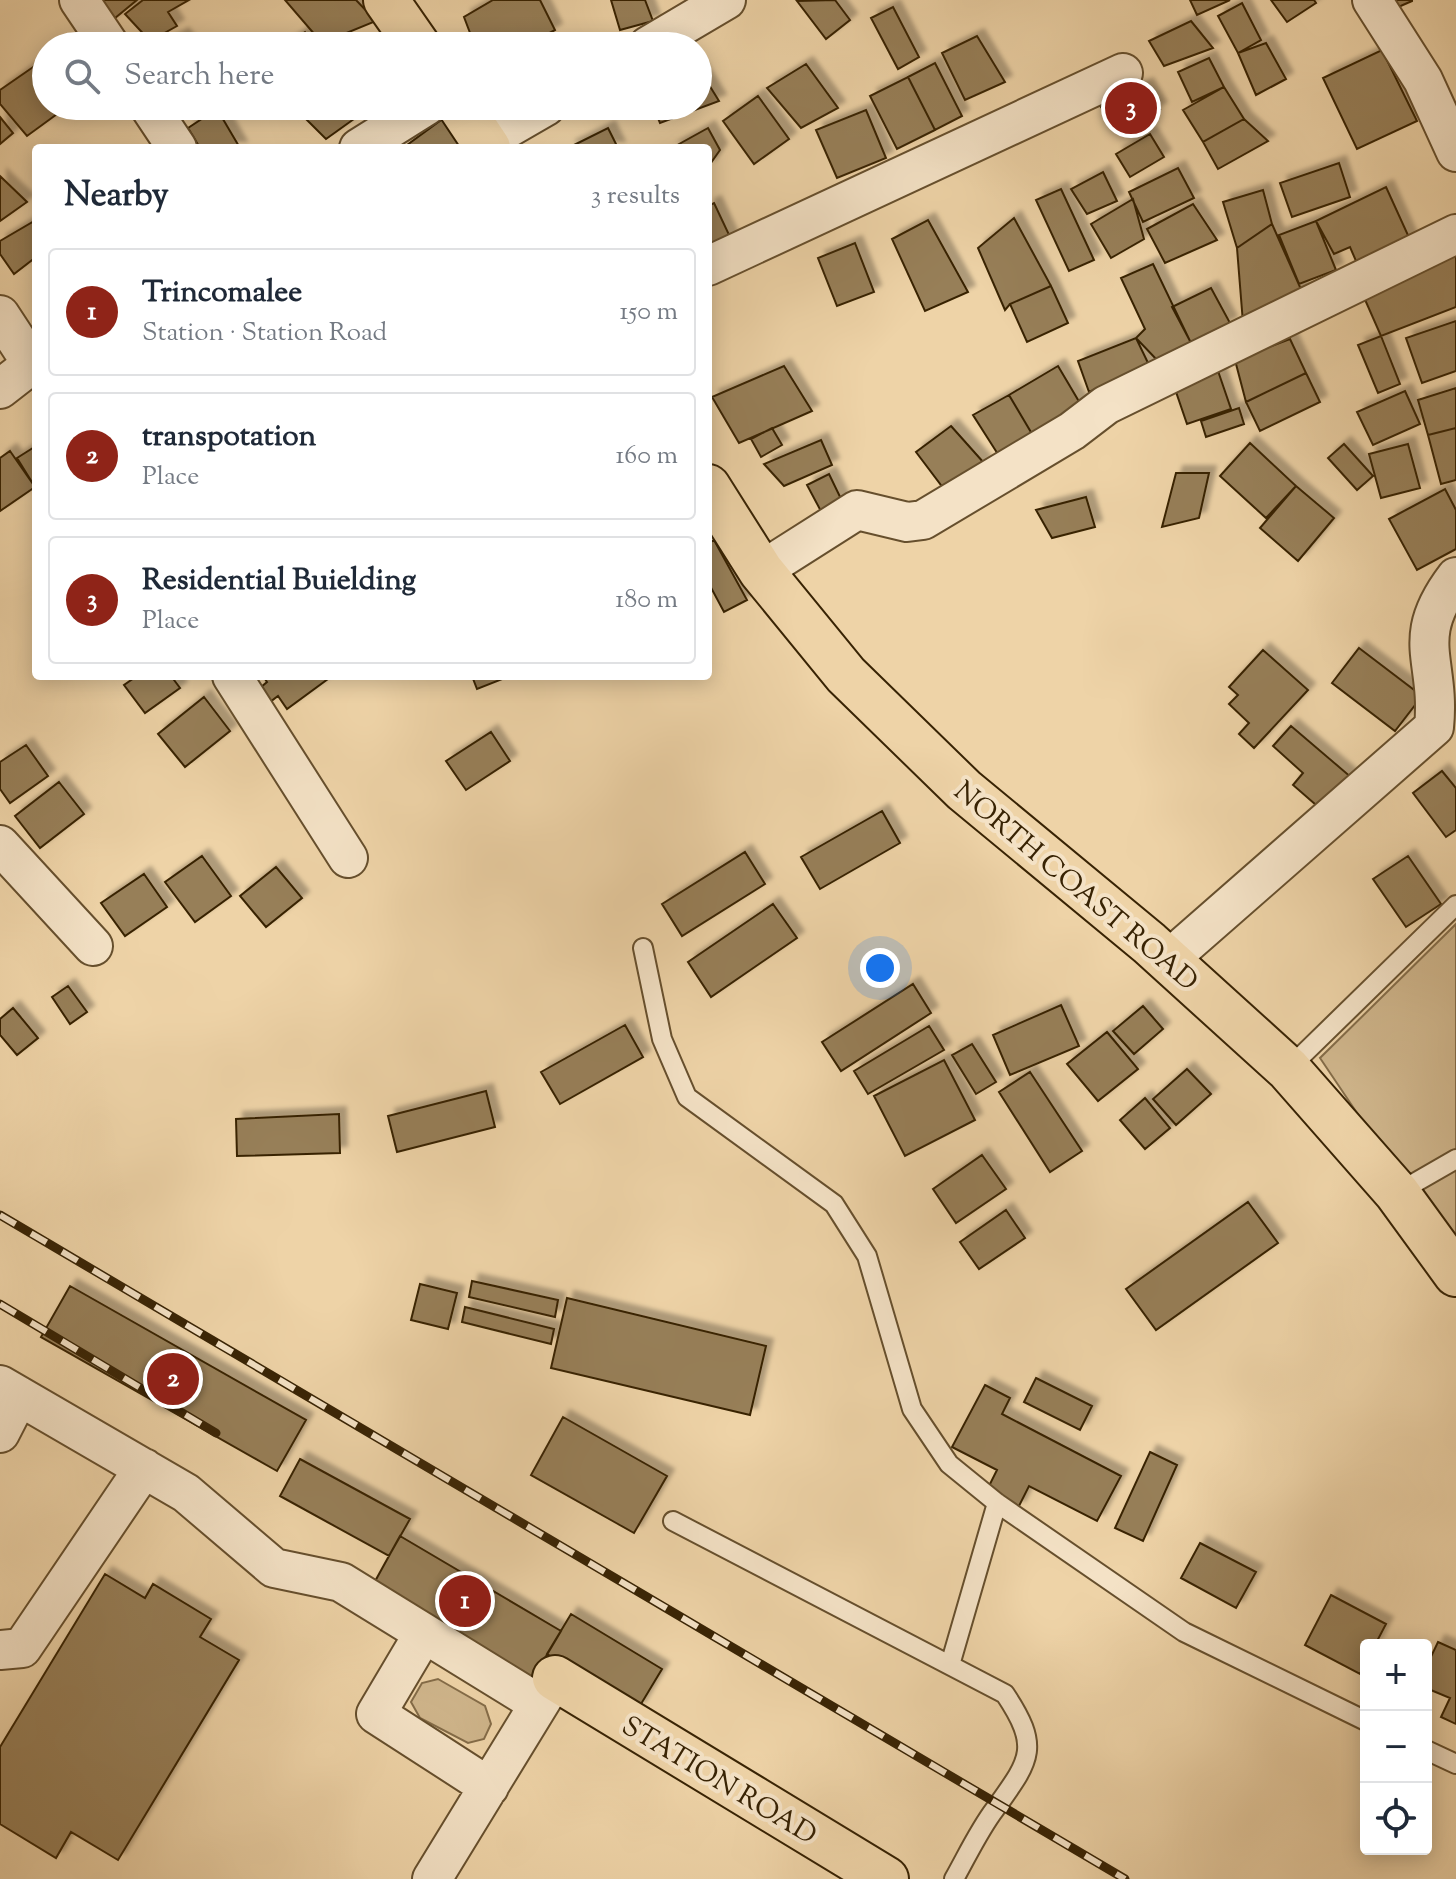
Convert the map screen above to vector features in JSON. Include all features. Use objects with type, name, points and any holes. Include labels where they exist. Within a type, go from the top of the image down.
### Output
[{"type":"main road","points":[[386,0],[408,32]]},
{"type":"main road","points":[[469,120],[485,144]]},
{"type":"main road","name":"NORTH COAST ROAD","points":[[712,493],[761,571],[846,675],[964,790],[1168,960],[1288,1069],[1397,1193],[1456,1274]]},
{"type":"main road","name":"STATION ROAD","points":[[547,1691],[886,1879]]},
{"type":"street","points":[[79,0],[101,32]]},
{"type":"street","points":[[672,32],[726,0]]},
{"type":"street","points":[[1372,0],[1423,80],[1456,152]]},
{"type":"street","points":[[712,264],[1123,73]]},
{"type":"street","points":[[158,120],[174,144]]},
{"type":"street","points":[[365,144],[404,120]]},
{"type":"street","points":[[488,144],[524,120]]},
{"type":"street","points":[[761,571],[857,510],[907,522],[923,520],[1059,439],[1106,405],[1456,234]]},
{"type":"street","points":[[0,315],[32,361]]},
{"type":"street","points":[[0,389],[32,367]]},
{"type":"street","points":[[1168,960],[1434,727],[1437,701],[1427,635],[1437,602],[1456,577]]},
{"type":"street","points":[[235,680],[348,858]]},
{"type":"street","points":[[0,845],[93,946]]},
{"type":"street","points":[[0,1433],[10,1390],[186,1493],[274,1568],[341,1582],[424,1633],[547,1691],[432,1879]]},
{"type":"street","points":[[0,1650],[22,1648],[144,1468]]},
{"type":"street","points":[[424,1633],[376,1714],[489,1787]]},
{"type":"lane","points":[[1288,1069],[1456,905]]},
{"type":"lane","points":[[643,948],[662,1039],[687,1097],[762,1155],[834,1204],[867,1256],[912,1409],[949,1464],[997,1503],[1184,1632],[1360,1718]]},
{"type":"lane","points":[[1397,1193],[1456,1159]]},
{"type":"lane","points":[[950,1665],[997,1503]]},
{"type":"lane","points":[[673,1521],[1005,1694],[1025,1723],[1029,1746],[1021,1772],[983,1827],[954,1879]]},
{"type":"lane","points":[[1432,1753],[1456,1764]]},
{"type":"shaded area","points":[[1456,924],[1456,1260],[1320,1058]]},
{"type":"shaded area","points":[[438,1679],[485,1706],[491,1724],[484,1739],[468,1743],[420,1718],[411,1702],[422,1683]]},
{"type":"building","points":[[94,0],[137,0],[109,23]]},
{"type":"building","points":[[143,0],[189,0],[168,12],[177,26],[166,32],[142,32],[125,14]]},
{"type":"building","points":[[285,0],[356,0],[376,21],[349,32],[313,32]]},
{"type":"building","points":[[493,0],[540,0],[555,30],[470,32],[464,17]]},
{"type":"building","points":[[611,0],[645,0],[653,21],[620,30]]},
{"type":"building","points":[[835,0],[850,20],[826,39],[797,1]]},
{"type":"building","points":[[1190,0],[1230,0],[1197,15]]},
{"type":"building","points":[[1271,0],[1314,0],[1316,3],[1287,22]]},
{"type":"building","points":[[1382,0],[1412,0],[1412,1],[1387,12]]},
{"type":"building","points":[[1242,3],[1261,40],[1238,53],[1218,16]]},
{"type":"building","points":[[893,7],[919,57],[898,69],[871,18]]},
{"type":"building","points":[[1191,21],[1213,48],[1164,66],[1149,41]]},
{"type":"building","points":[[977,36],[1005,82],[965,100],[942,53]]},
{"type":"building","points":[[1266,43],[1286,79],[1256,95],[1238,53]]},
{"type":"building","points":[[1382,50],[1417,121],[1357,149],[1323,78]]},
{"type":"building","points":[[1209,58],[1224,87],[1192,102],[1178,72]]},
{"type":"building","points":[[935,63],[962,116],[935,130],[908,77]]},
{"type":"building","points":[[806,64],[838,108],[801,128],[767,88]]},
{"type":"building","points":[[32,68],[32,120],[49,120],[27,136],[0,104],[0,90]]},
{"type":"building","points":[[908,77],[935,130],[897,149],[870,96]]},
{"type":"building","points":[[1146,85],[1160,109],[1115,130],[1101,107]]},
{"type":"building","points":[[1224,87],[1244,119],[1203,142],[1183,110]]},
{"type":"building","points":[[712,90],[719,101],[712,104]]},
{"type":"building","points":[[758,96],[789,139],[754,164],[723,121]]},
{"type":"building","points":[[866,110],[886,158],[837,178],[816,130]]},
{"type":"building","points":[[0,117],[13,133],[0,144]]},
{"type":"building","points":[[1244,119],[1268,141],[1218,169],[1203,142]]},
{"type":"building","points":[[200,120],[223,120],[238,144],[198,144],[188,128]]},
{"type":"building","points":[[307,120],[352,120],[326,139]]},
{"type":"building","points":[[441,120],[451,120],[465,144],[408,144]]},
{"type":"building","points":[[608,128],[616,144],[576,144]]},
{"type":"building","points":[[708,128],[720,150],[712,161],[712,144],[679,144]]},
{"type":"building","points":[[1150,134],[1164,157],[1130,177],[1116,154]]},
{"type":"building","points":[[1339,163],[1350,197],[1292,217],[1280,183]]},
{"type":"building","points":[[1178,168],[1194,198],[1143,222],[1129,192]]},
{"type":"building","points":[[1103,172],[1117,201],[1087,214],[1071,189]]},
{"type":"building","points":[[0,176],[27,202],[0,221]]},
{"type":"building","points":[[1386,187],[1412,244],[1359,268],[1350,247],[1334,254],[1316,221]]},
{"type":"building","points":[[1061,189],[1094,260],[1069,271],[1036,200]]},
{"type":"building","points":[[1263,190],[1272,224],[1237,248],[1223,202]]},
{"type":"building","points":[[1133,199],[1144,239],[1111,258],[1091,224]]},
{"type":"building","points":[[712,204],[731,239],[712,248]]},
{"type":"building","points":[[1193,204],[1217,240],[1165,263],[1147,229]]},
{"type":"building","points":[[1014,218],[1051,286],[1010,304],[1005,310],[978,248]]},
{"type":"building","points":[[928,220],[968,292],[925,311],[892,239]]},
{"type":"building","points":[[1316,221],[1336,270],[1299,284],[1279,235]]},
{"type":"building","points":[[32,222],[32,260],[14,274],[0,254],[0,241]]},
{"type":"building","points":[[1272,224],[1304,296],[1243,323],[1237,248]]},
{"type":"building","points":[[855,243],[874,292],[837,306],[818,258]]},
{"type":"building","points":[[1456,249],[1456,307],[1381,336],[1359,286]]},
{"type":"building","points":[[1153,264],[1191,343],[1157,360],[1136,338],[1145,329],[1121,278]]},
{"type":"building","points":[[1051,286],[1068,323],[1027,342],[1010,304]]},
{"type":"building","points":[[1211,288],[1230,323],[1191,343],[1172,307]]},
{"type":"building","points":[[1456,321],[1456,371],[1422,383],[1406,338]]},
{"type":"building","points":[[1381,336],[1400,384],[1378,393],[1358,345]]},
{"type":"building","points":[[1136,338],[1150,367],[1089,392],[1078,361]]},
{"type":"building","points":[[1290,339],[1306,373],[1246,402],[1235,360]]},
{"type":"building","points":[[784,366],[812,411],[739,443],[712,397]]},
{"type":"building","points":[[1058,366],[1084,410],[1035,439],[1009,395]]},
{"type":"building","points":[[1217,368],[1231,409],[1187,424],[1173,383]]},
{"type":"building","points":[[1306,373],[1320,402],[1260,431],[1246,402]]},
{"type":"building","points":[[1456,388],[1456,428],[1428,435],[1418,400]]},
{"type":"building","points":[[1405,391],[1420,424],[1373,445],[1357,412]]},
{"type":"building","points":[[1009,395],[1035,439],[1001,459],[973,415]]},
{"type":"building","points":[[1239,408],[1244,424],[1206,437],[1201,421]]},
{"type":"building","points":[[951,426],[984,463],[947,493],[916,452]]},
{"type":"building","points":[[772,428],[782,445],[761,457],[751,439]]},
{"type":"building","points":[[1456,428],[1456,480],[1441,484],[1428,435]]},
{"type":"building","points":[[821,440],[832,465],[784,486],[764,464]]},
{"type":"building","points":[[1250,443],[1296,486],[1266,518],[1220,476]]},
{"type":"building","points":[[1344,444],[1373,476],[1357,490],[1328,458]]},
{"type":"building","points":[[1408,444],[1420,488],[1381,498],[1369,454]]},
{"type":"building","points":[[32,449],[32,482],[17,458]]},
{"type":"building","points":[[10,451],[32,483],[32,489],[0,511],[0,458]]},
{"type":"building","points":[[1176,473],[1209,473],[1199,518],[1162,527]]},
{"type":"building","points":[[829,474],[844,505],[823,515],[807,485]]},
{"type":"building","points":[[1296,486],[1334,518],[1298,561],[1260,528]]},
{"type":"building","points":[[1445,489],[1456,510],[1456,549],[1417,570],[1389,519]]},
{"type":"building","points":[[1086,497],[1095,527],[1052,538],[1036,510]]},
{"type":"building","points":[[714,540],[747,600],[724,612],[712,590]]},
{"type":"building","points":[[1359,648],[1422,696],[1395,731],[1332,683]]},
{"type":"building","points":[[1263,650],[1308,690],[1254,748],[1239,734],[1249,723],[1229,704],[1238,695],[1229,687]]},
{"type":"building","points":[[131,680],[174,680],[180,688],[145,713],[124,685]]},
{"type":"building","points":[[266,680],[327,680],[287,709],[278,696],[270,702],[260,688]]},
{"type":"building","points":[[474,680],[500,680],[477,689]]},
{"type":"building","points":[[204,697],[230,731],[185,767],[158,734]]},
{"type":"building","points":[[1291,726],[1352,778],[1323,811],[1293,785],[1303,773],[1273,746]]},
{"type":"building","points":[[491,732],[510,761],[466,790],[446,761]]},
{"type":"building","points":[[26,745],[48,776],[10,803],[0,789],[0,762]]},
{"type":"building","points":[[1442,771],[1456,788],[1456,830],[1446,837],[1413,793]]},
{"type":"building","points":[[59,782],[84,814],[40,848],[15,816]]},
{"type":"building","points":[[882,811],[900,843],[820,889],[801,857]]},
{"type":"building","points":[[745,852],[765,884],[682,936],[662,904]]},
{"type":"building","points":[[202,856],[231,896],[195,922],[165,882]]},
{"type":"building","points":[[1408,856],[1441,904],[1406,927],[1373,879]]},
{"type":"building","points":[[276,867],[302,898],[266,927],[240,896]]},
{"type":"building","points":[[144,874],[167,907],[125,936],[101,903]]},
{"type":"building","points":[[773,904],[797,938],[711,997],[688,962]]},
{"type":"building","points":[[913,984],[931,1013],[841,1071],[822,1042]]},
{"type":"building","points":[[68,986],[87,1012],[70,1024],[52,997]]},
{"type":"building","points":[[1061,1005],[1079,1046],[1010,1075],[993,1035]]},
{"type":"building","points":[[1143,1006],[1163,1029],[1134,1054],[1113,1031]]},
{"type":"building","points":[[13,1008],[38,1038],[17,1055],[0,1035],[0,1019]]},
{"type":"building","points":[[625,1025],[643,1057],[560,1104],[541,1072]]},
{"type":"building","points":[[929,1026],[944,1050],[868,1094],[854,1071]]},
{"type":"building","points":[[1107,1032],[1138,1069],[1098,1101],[1067,1064]]},
{"type":"building","points":[[972,1044],[996,1082],[976,1094],[952,1055]]},
{"type":"building","points":[[944,1060],[975,1120],[905,1156],[874,1096]]},
{"type":"building","points":[[1187,1069],[1211,1094],[1176,1125],[1153,1099]]},
{"type":"building","points":[[1030,1072],[1082,1151],[1050,1172],[999,1092]]},
{"type":"building","points":[[486,1091],[495,1127],[397,1152],[388,1116]]},
{"type":"building","points":[[1145,1098],[1170,1128],[1145,1149],[1120,1120]]},
{"type":"building","points":[[339,1114],[340,1153],[237,1156],[236,1119]]},
{"type":"building","points":[[982,1155],[1006,1189],[956,1223],[933,1189]]},
{"type":"building","points":[[1248,1202],[1278,1243],[1156,1330],[1126,1289]]},
{"type":"building","points":[[1006,1210],[1025,1238],[979,1269],[960,1242]]},
{"type":"building","points":[[472,1281],[558,1300],[555,1317],[469,1297]]},
{"type":"building","points":[[420,1284],[457,1293],[448,1329],[411,1320]]},
{"type":"building","points":[[70,1286],[306,1420],[277,1471],[41,1337]]},
{"type":"building","points":[[567,1298],[766,1346],[750,1415],[551,1368]]},
{"type":"building","points":[[465,1307],[554,1329],[551,1344],[462,1322]]},
{"type":"building","points":[[1036,1378],[1092,1406],[1080,1430],[1024,1402]]},
{"type":"building","points":[[985,1385],[1010,1398],[1002,1414],[1121,1476],[1097,1521],[1029,1486],[1018,1508],[986,1492],[997,1470],[952,1447]]},
{"type":"building","points":[[563,1417],[667,1476],[634,1533],[531,1475]]},
{"type":"building","points":[[1150,1452],[1177,1465],[1143,1541],[1115,1528]]},
{"type":"building","points":[[300,1459],[410,1519],[389,1556],[280,1496]]},
{"type":"building","points":[[400,1536],[561,1631],[532,1680],[373,1585]]},
{"type":"building","points":[[1200,1543],[1256,1572],[1236,1608],[1181,1578]]},
{"type":"building","points":[[105,1574],[145,1598],[153,1584],[211,1619],[200,1637],[239,1660],[118,1860],[71,1832],[56,1858],[0,1824],[0,1747]]},
{"type":"building","points":[[1331,1595],[1386,1624],[1378,1639],[1360,1639],[1360,1674],[1305,1645]]},
{"type":"building","points":[[571,1614],[662,1669],[638,1709],[547,1654]]},
{"type":"building","points":[[1438,1642],[1456,1650],[1456,1724],[1441,1717],[1450,1698],[1432,1690],[1432,1654]]},
{"type":"railway","points":[[0,1215],[1125,1879]]},
{"type":"railway","points":[[0,1304],[216,1433]]},
{"type":"place","name":"Residential Buielding","points":[[1131,108]]},
{"type":"place","name":"transpotation","points":[[173,1379]]},
{"type":"place","name":"Trincomalee","points":[[465,1601]]}]
